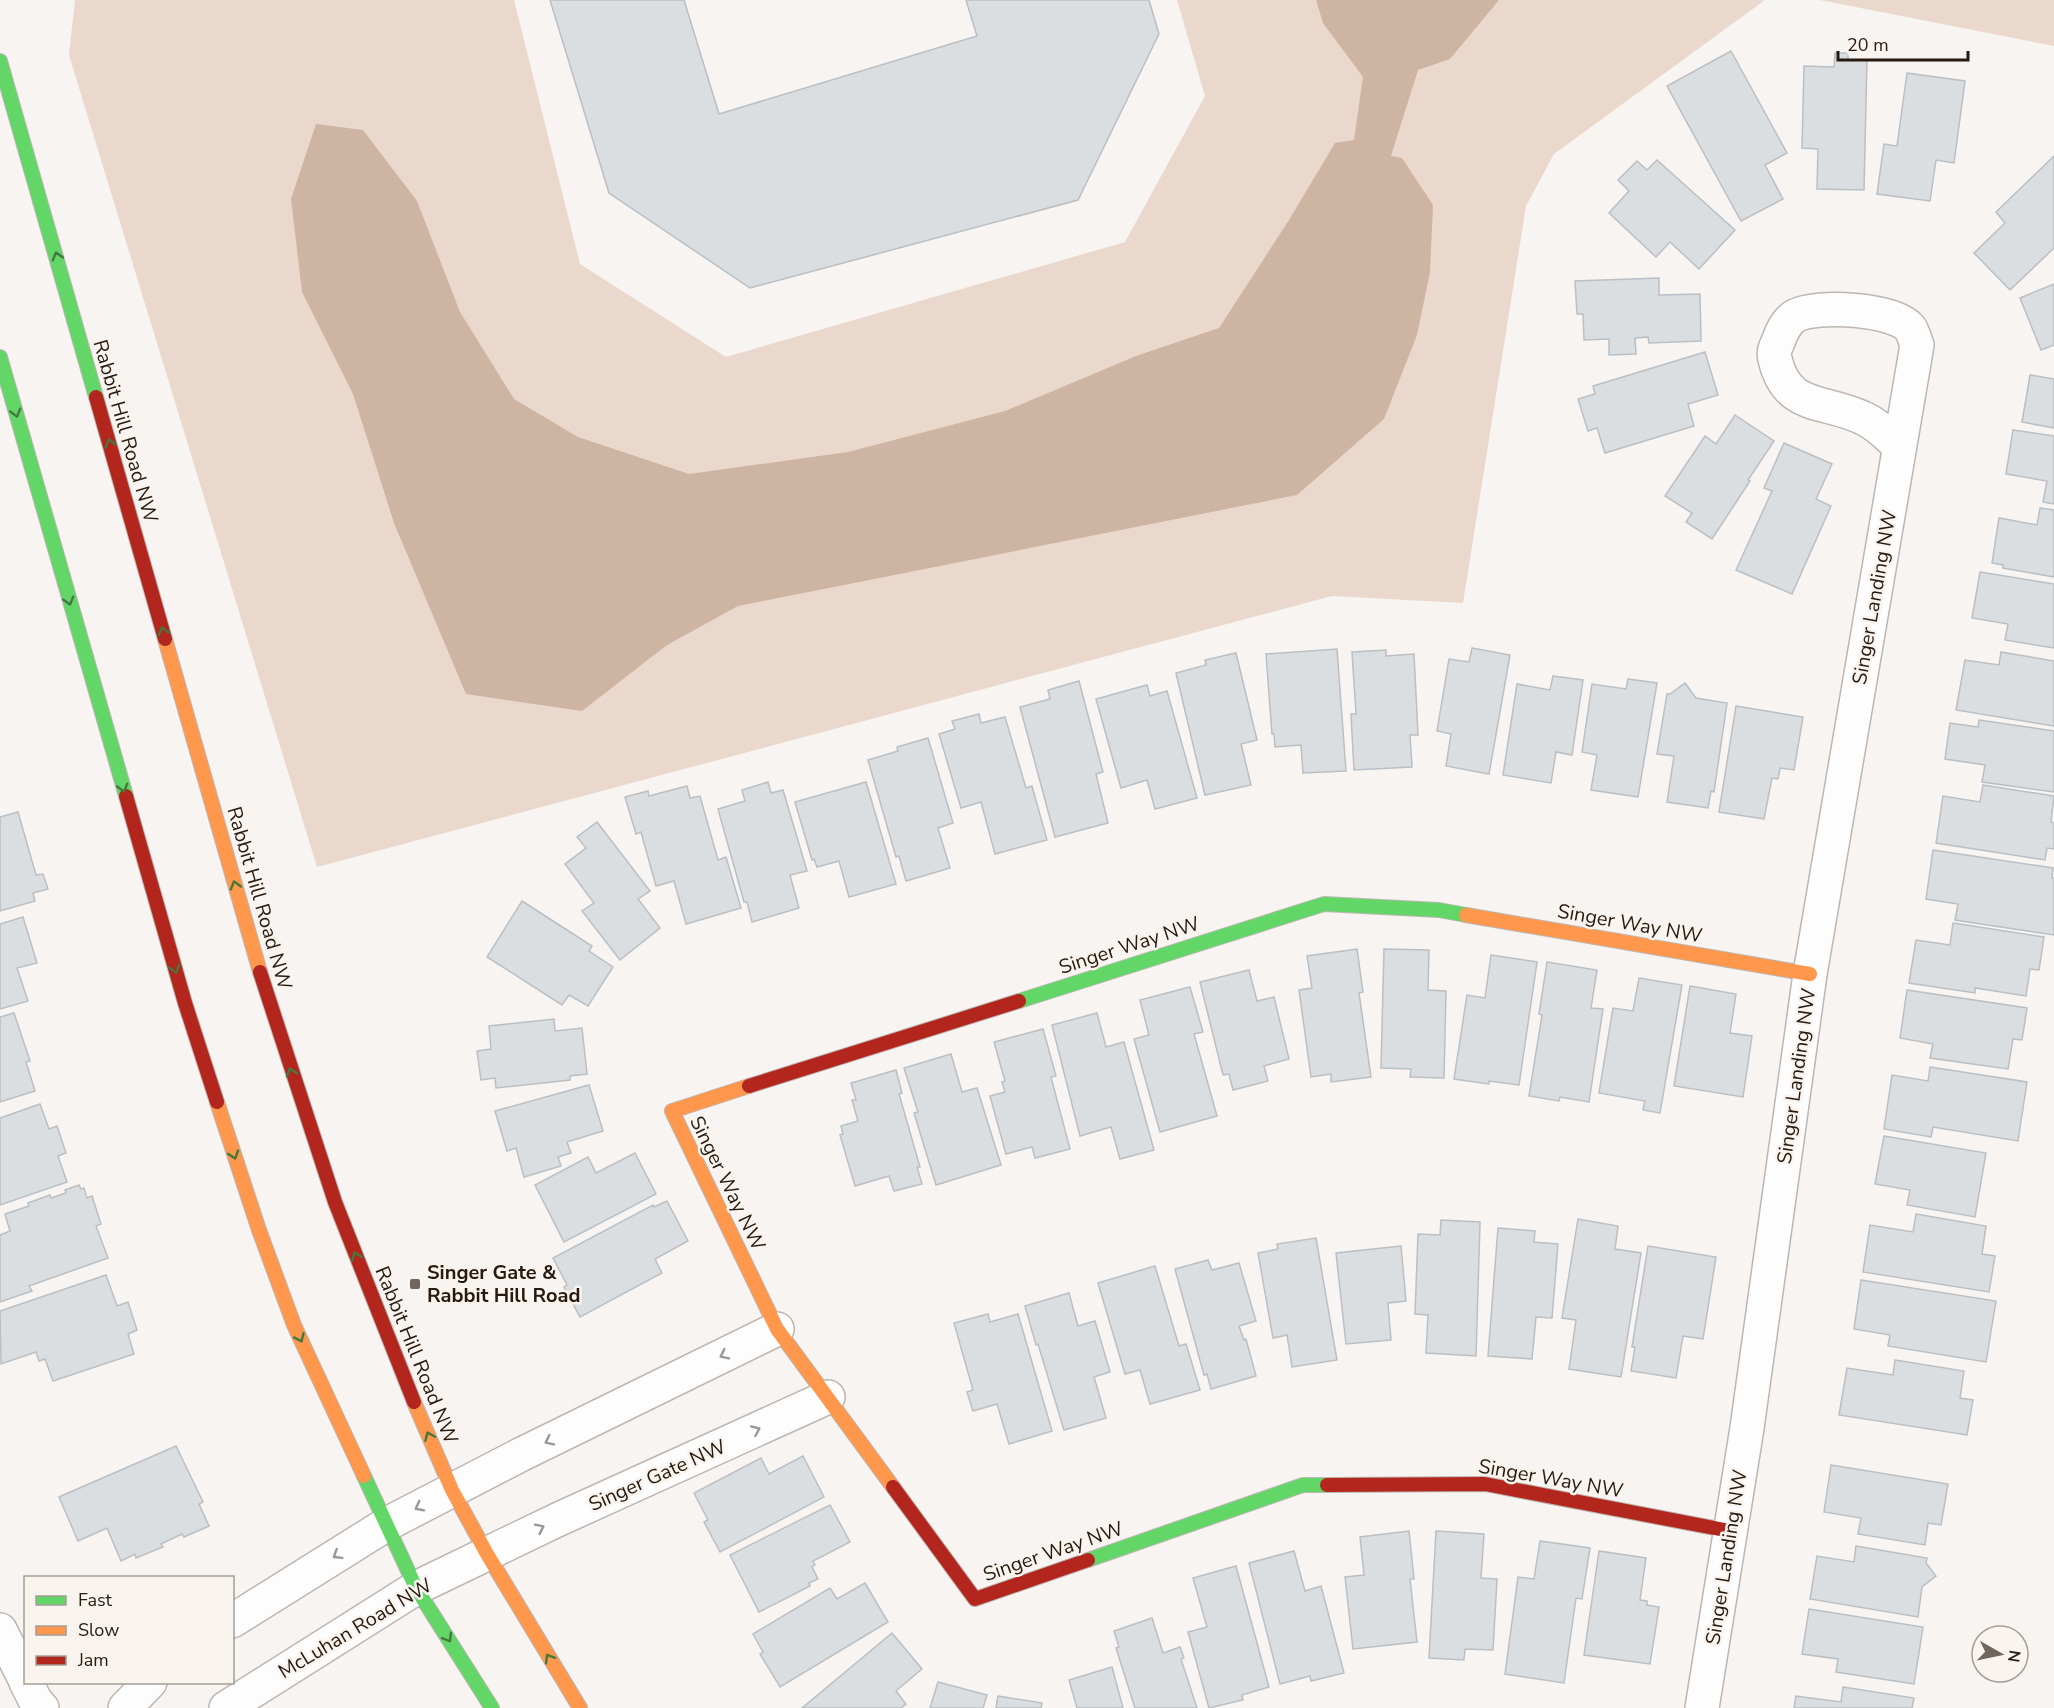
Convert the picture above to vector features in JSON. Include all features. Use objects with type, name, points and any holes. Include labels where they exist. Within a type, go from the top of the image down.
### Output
[{"type":"main road","name":"Rabbit Hill Road NW","points":[[0,60],[261,974],[339,1212],[394,1353],[452,1490],[487,1554],[579,1708]]},
{"type":"main road","points":[[0,357],[185,1003],[259,1230],[294,1325],[416,1588],[492,1708]]},
{"type":"main road","name":"Singer Way NW","points":[[1730,1531],[1485,1484],[1303,1485],[975,1599],[777,1329],[672,1110],[1324,904],[1439,910],[1810,974]]},
{"type":"street","name":"Singer Landing NW","points":[[1702,1708],[1747,1428],[1810,974],[1917,345],[1910,328],[1896,318],[1863,312],[1820,309],[1795,316],[1781,331],[1773,354],[1779,376],[1789,391],[1813,402],[1865,418],[1899,446]]},
{"type":"street","points":[[234,1620],[387,1524],[777,1329]]},
{"type":"street","name":"Singer Gate NW","points":[[487,1554],[828,1397]]},
{"type":"street","name":"McLuhan Road NW","points":[[226,1708],[416,1588],[487,1554]]},
{"type":"street","points":[[0,1630],[24,1678]]},
{"type":"street","points":[[27,1684],[42,1708]]},
{"type":"street","points":[[125,1708],[149,1684]]},
{"type":"shaded area","points":[[75,0],[514,0],[580,264],[726,357],[1125,242],[1205,96],[1177,0],[1765,0],[1554,154],[1526,206],[1463,603],[1332,596],[317,867],[69,55]]},
{"type":"shaded area","points":[[1316,0],[1499,0],[1450,59],[1418,70],[1391,156],[1402,158],[1433,205],[1430,272],[1417,335],[1384,419],[1297,495],[738,606],[667,645],[582,711],[466,694],[394,523],[353,394],[302,292],[291,199],[316,124],[363,130],[417,201],[460,312],[514,399],[578,437],[689,474],[848,452],[1005,411],[1136,356],[1219,328],[1289,220],[1335,143],[1354,140],[1363,77],[1323,23]]},
{"type":"shaded area","points":[[1820,0],[2054,0],[2054,46]]},
{"type":"building","points":[[550,0],[684,0],[719,114],[977,36],[966,0],[1149,0],[1159,34],[1078,200],[750,288],[609,193]]},
{"type":"building","points":[[1731,51],[1787,153],[1765,165],[1783,199],[1741,221],[1667,86]]},
{"type":"building","points":[[1835,53],[1848,53],[1848,60],[1867,60],[1864,190],[1817,189],[1818,149],[1802,148],[1804,66],[1834,67]]},
{"type":"building","points":[[1907,73],[1965,81],[1954,163],[1936,160],[1930,201],[1877,194],[1884,144],[1897,146]]},
{"type":"building","points":[[2054,156],[2054,248],[2010,290],[1974,253],[2005,223],[1996,212]]},
{"type":"building","points":[[1657,160],[1735,230],[1699,269],[1670,242],[1656,257],[1609,213],[1629,191],[1618,180],[1637,161],[1647,170]]},
{"type":"building","points":[[1659,278],[1659,295],[1700,294],[1701,341],[1649,343],[1648,337],[1635,338],[1636,354],[1609,355],[1609,339],[1584,340],[1583,314],[1577,314],[1575,281]]},
{"type":"building","points":[[2054,284],[2054,345],[2041,350],[2020,298]]},
{"type":"building","points":[[1705,352],[1718,395],[1688,404],[1694,426],[1605,453],[1597,428],[1588,431],[1578,399],[1595,394],[1593,386]]},
{"type":"building","points":[[2030,375],[2054,379],[2054,428],[2022,422]]},
{"type":"building","points":[[1735,415],[1774,441],[1712,539],[1686,522],[1692,513],[1665,496],[1705,436],[1716,444]]},
{"type":"building","points":[[2013,430],[2054,436],[2054,504],[2043,502],[2047,481],[2006,474]]},
{"type":"building","points":[[1784,443],[1832,464],[1816,499],[1831,506],[1792,594],[1736,570],[1772,491],[1764,488]]},
{"type":"building","points":[[2040,508],[2054,510],[2054,577],[2003,568],[2003,565],[1992,563],[1999,518],[2037,525]]},
{"type":"building","points":[[1980,572],[2054,584],[2054,648],[2005,640],[2008,624],[1972,618]]},
{"type":"building","points":[[1472,648],[1510,655],[1489,774],[1446,766],[1451,734],[1437,731],[1449,659],[1469,662]]},
{"type":"building","points":[[1337,649],[1346,771],[1303,773],[1301,745],[1275,747],[1266,654]]},
{"type":"building","points":[[1386,650],[1386,656],[1414,654],[1418,735],[1410,735],[1412,767],[1354,770],[1351,714],[1356,714],[1352,652]]},
{"type":"building","points":[[2001,652],[2054,661],[2054,726],[1956,710],[1965,660],[1999,665]]},
{"type":"building","points":[[1236,653],[1257,740],[1241,744],[1251,785],[1205,795],[1176,673],[1206,665],[1205,660]]},
{"type":"building","points":[[1553,676],[1583,680],[1572,755],[1556,752],[1551,783],[1503,775],[1517,684],[1550,690]]},
{"type":"building","points":[[1628,679],[1657,683],[1638,797],[1591,790],[1597,755],[1582,752],[1592,684],[1626,689]]},
{"type":"building","points":[[1079,681],[1103,772],[1096,774],[1108,823],[1055,837],[1020,707],[1050,699],[1048,690]]},
{"type":"building","points":[[1685,683],[1696,698],[1727,703],[1714,792],[1711,791],[1708,808],[1667,802],[1674,756],[1657,754],[1667,694]]},
{"type":"building","points":[[1147,685],[1150,696],[1167,691],[1197,798],[1155,809],[1147,780],[1121,788],[1096,699]]},
{"type":"building","points":[[1736,706],[1803,717],[1794,770],[1780,768],[1778,779],[1772,778],[1764,819],[1719,812]]},
{"type":"building","points":[[979,714],[981,723],[1005,717],[1026,788],[1032,786],[1047,840],[995,854],[981,802],[961,808],[939,734],[955,729],[952,721]]},
{"type":"building","points":[[1979,720],[2054,731],[2054,792],[1982,782],[1985,765],[1945,759],[1950,723],[1978,727]]},
{"type":"building","points":[[928,738],[953,823],[938,828],[950,868],[906,881],[899,856],[896,857],[868,760],[898,751],[897,747]]},
{"type":"building","points":[[768,782],[771,793],[783,790],[807,871],[790,875],[799,908],[752,922],[747,902],[744,902],[718,809],[745,801],[742,790]]},
{"type":"building","points":[[866,782],[896,884],[849,897],[839,861],[817,867],[814,859],[812,860],[795,802]]},
{"type":"building","points":[[1983,785],[2054,796],[2051,822],[2054,823],[2054,849],[2047,848],[2045,860],[1936,843],[1943,796],[1980,802]]},
{"type":"building","points":[[687,786],[690,798],[700,796],[718,860],[726,857],[741,908],[686,924],[674,881],[656,886],[641,832],[636,834],[625,797],[648,791],[649,796]]},
{"type":"building","points":[[18,812],[36,875],[43,874],[48,889],[33,893],[35,901],[0,911],[0,817]]},
{"type":"building","points":[[597,822],[650,891],[638,899],[660,928],[620,960],[582,911],[594,903],[565,864],[586,848],[577,837]]},
{"type":"building","points":[[1933,850],[2053,868],[2054,935],[1955,920],[1958,904],[1926,899]]},
{"type":"building","points":[[522,901],[592,946],[589,951],[613,967],[588,1006],[569,995],[562,1005],[487,957]]},
{"type":"building","points":[[23,917],[37,963],[17,968],[28,1001],[0,1009],[0,924]]},
{"type":"building","points":[[1953,923],[2044,937],[2039,970],[2030,969],[2026,996],[1975,988],[1975,993],[1909,983],[1916,940],[1950,945]]},
{"type":"building","points":[[1357,949],[1363,992],[1359,993],[1371,1077],[1331,1082],[1331,1074],[1311,1077],[1299,990],[1312,988],[1307,956]]},
{"type":"building","points":[[1384,949],[1429,950],[1428,990],[1446,991],[1444,1078],[1410,1077],[1411,1069],[1381,1068]]},
{"type":"building","points":[[1491,955],[1537,962],[1519,1085],[1454,1079],[1467,995],[1485,998]]},
{"type":"building","points":[[1547,962],[1597,970],[1591,1008],[1603,1009],[1589,1102],[1560,1097],[1559,1101],[1529,1096],[1542,1015],[1539,1014]]},
{"type":"building","points":[[1249,970],[1257,1001],[1274,997],[1289,1059],[1264,1066],[1268,1081],[1233,1090],[1229,1074],[1223,1075],[1200,982]]},
{"type":"building","points":[[1639,978],[1682,985],[1660,1113],[1643,1110],[1645,1101],[1599,1093],[1613,1008],[1633,1011]]},
{"type":"building","points":[[1690,986],[1736,994],[1730,1033],[1752,1036],[1743,1097],[1674,1086]]},
{"type":"building","points":[[1190,987],[1203,1032],[1194,1034],[1217,1116],[1160,1132],[1134,1039],[1149,1035],[1140,1000]]},
{"type":"building","points":[[1907,990],[2027,1008],[2022,1040],[2013,1039],[2008,1069],[1930,1058],[1933,1044],[1900,1038]]},
{"type":"building","points":[[14,1013],[30,1061],[26,1062],[35,1091],[0,1102],[0,1017]]},
{"type":"building","points":[[1097,1013],[1106,1047],[1124,1042],[1154,1150],[1120,1159],[1111,1127],[1080,1136],[1052,1025]]},
{"type":"building","points":[[554,1019],[555,1031],[582,1028],[587,1074],[570,1076],[570,1080],[496,1088],[495,1078],[481,1080],[477,1051],[491,1049],[489,1026]]},
{"type":"building","points":[[1043,1029],[1056,1076],[1051,1077],[1070,1149],[1035,1158],[1032,1147],[1006,1154],[990,1096],[1005,1092],[1002,1082],[1005,1081],[994,1042]]},
{"type":"building","points":[[951,1054],[962,1092],[977,1088],[1001,1165],[936,1185],[914,1113],[918,1112],[904,1068]]},
{"type":"building","points":[[1930,1067],[2027,1082],[2018,1141],[1933,1127],[1931,1137],[1884,1129],[1892,1075],[1928,1081]]},
{"type":"building","points":[[896,1070],[902,1093],[899,1094],[920,1167],[917,1167],[922,1184],[894,1191],[889,1176],[855,1186],[840,1135],[843,1134],[841,1126],[858,1121],[852,1100],[856,1100],[851,1083]]},
{"type":"building","points":[[589,1085],[603,1131],[567,1142],[571,1153],[558,1157],[561,1166],[524,1177],[516,1148],[507,1151],[495,1111]]},
{"type":"building","points":[[40,1104],[49,1129],[57,1126],[66,1153],[58,1156],[67,1182],[0,1205],[0,1118]]},
{"type":"building","points":[[1884,1136],[1986,1153],[1975,1217],[1907,1205],[1910,1190],[1875,1184]]},
{"type":"building","points":[[635,1153],[656,1194],[564,1242],[535,1185],[588,1157],[596,1173]]},
{"type":"building","points":[[79,1185],[81,1189],[84,1188],[87,1198],[92,1196],[101,1224],[96,1226],[108,1258],[29,1286],[32,1291],[0,1302],[0,1235],[10,1231],[5,1214],[29,1206],[28,1203],[50,1195],[51,1198],[66,1193],[65,1190]]},
{"type":"building","points":[[667,1201],[688,1241],[655,1259],[662,1273],[580,1317],[564,1287],[567,1285],[553,1258],[653,1205],[654,1207]]},
{"type":"building","points":[[1916,1214],[1986,1226],[1982,1254],[1995,1256],[1989,1292],[1863,1272],[1870,1225],[1913,1232]]},
{"type":"building","points":[[1578,1219],[1618,1226],[1615,1249],[1641,1253],[1621,1377],[1569,1369],[1576,1320],[1562,1318]]},
{"type":"building","points":[[1441,1220],[1480,1222],[1476,1356],[1426,1353],[1428,1315],[1415,1314],[1418,1234],[1440,1235]]},
{"type":"building","points":[[1498,1228],[1535,1231],[1534,1242],[1558,1244],[1552,1318],[1536,1317],[1532,1359],[1488,1356]]},
{"type":"building","points":[[1316,1238],[1337,1360],[1292,1367],[1287,1335],[1273,1338],[1258,1253],[1278,1249],[1277,1244]]},
{"type":"building","points":[[1401,1246],[1406,1301],[1388,1303],[1391,1340],[1346,1344],[1336,1253]]},
{"type":"building","points":[[1648,1246],[1716,1257],[1703,1339],[1683,1336],[1676,1378],[1631,1371],[1635,1347],[1632,1347]]},
{"type":"building","points":[[1208,1260],[1212,1270],[1239,1263],[1256,1321],[1239,1326],[1244,1340],[1246,1339],[1256,1376],[1211,1389],[1207,1374],[1204,1375],[1175,1269]]},
{"type":"building","points":[[1155,1266],[1179,1346],[1186,1344],[1200,1390],[1150,1404],[1140,1370],[1125,1374],[1098,1283]]},
{"type":"building","points":[[106,1275],[117,1306],[128,1302],[137,1330],[128,1334],[134,1354],[53,1381],[45,1359],[39,1361],[36,1352],[1,1364],[0,1311]]},
{"type":"building","points":[[1861,1280],[1996,1301],[1986,1362],[1888,1346],[1890,1335],[1854,1329]]},
{"type":"building","points":[[1069,1293],[1078,1326],[1095,1321],[1110,1372],[1094,1377],[1106,1418],[1064,1430],[1025,1306]]},
{"type":"building","points":[[988,1314],[990,1322],[1018,1314],[1052,1431],[1009,1444],[997,1404],[973,1411],[967,1392],[973,1390],[954,1323]]},
{"type":"building","points":[[1895,1360],[1964,1371],[1960,1398],[1973,1400],[1967,1435],[1839,1415],[1847,1368],[1893,1375]]},
{"type":"building","points":[[176,1446],[203,1502],[199,1504],[209,1526],[184,1537],[182,1534],[161,1544],[163,1547],[136,1558],[135,1554],[121,1561],[107,1528],[78,1541],[59,1497]]},
{"type":"building","points":[[803,1456],[824,1497],[720,1552],[704,1522],[708,1520],[694,1493],[761,1458],[769,1474]]},
{"type":"building","points":[[1831,1465],[1948,1484],[1941,1525],[1928,1523],[1925,1545],[1858,1534],[1861,1518],[1824,1512]]},
{"type":"building","points":[[830,1505],[850,1542],[813,1561],[815,1565],[812,1567],[818,1579],[809,1583],[810,1586],[759,1612],[730,1555]]},
{"type":"building","points":[[1409,1531],[1414,1579],[1410,1579],[1417,1642],[1353,1649],[1345,1577],[1364,1575],[1360,1537]]},
{"type":"building","points":[[1436,1531],[1484,1534],[1481,1578],[1497,1579],[1493,1650],[1465,1649],[1464,1660],[1429,1658]]},
{"type":"building","points":[[1540,1541],[1590,1548],[1582,1599],[1576,1598],[1564,1683],[1505,1674],[1518,1577],[1534,1579]]},
{"type":"building","points":[[1856,1546],[1927,1558],[1926,1563],[1936,1576],[1922,1587],[1918,1617],[1810,1599],[1817,1556],[1854,1562]]},
{"type":"building","points":[[1294,1551],[1305,1591],[1321,1586],[1344,1673],[1311,1681],[1310,1676],[1280,1684],[1249,1563]]},
{"type":"building","points":[[1599,1551],[1646,1558],[1640,1600],[1647,1601],[1647,1605],[1659,1607],[1650,1664],[1584,1655]]},
{"type":"building","points":[[1236,1566],[1269,1687],[1242,1695],[1243,1700],[1209,1708],[1188,1632],[1207,1627],[1193,1578]]},
{"type":"building","points":[[865,1583],[888,1622],[780,1687],[760,1654],[763,1652],[753,1634],[830,1588],[837,1599]]},
{"type":"building","points":[[1809,1609],[1923,1627],[1914,1684],[1836,1672],[1838,1659],[1802,1654]]},
{"type":"building","points":[[1152,1618],[1163,1653],[1180,1647],[1184,1658],[1181,1659],[1197,1708],[1135,1708],[1116,1648],[1119,1647],[1114,1631]]},
{"type":"building","points":[[892,1633],[922,1669],[896,1691],[906,1704],[901,1708],[802,1708]]},
{"type":"building","points":[[1112,1667],[1123,1708],[1077,1708],[1069,1680]]},
{"type":"building","points":[[938,1682],[987,1695],[983,1708],[930,1708]]},
{"type":"building","points":[[1843,1687],[1914,1698],[1912,1708],[1794,1708],[1796,1696],[1841,1702]]},
{"type":"building","points":[[998,1696],[1042,1703],[1041,1708],[996,1708]]},
{"type":"traffic: fast","points":[[0,61],[96,397]]},
{"type":"traffic: fast","points":[[0,357],[126,796]]},
{"type":"traffic: fast","points":[[1019,1001],[1324,904],[1439,910],[1466,915]]},
{"type":"traffic: fast","points":[[364,1476],[416,1588],[492,1708]]},
{"type":"traffic: fast","points":[[1088,1560],[1303,1485],[1327,1485]]},
{"type":"traffic: slow","points":[[165,639],[260,972]]},
{"type":"traffic: slow","points":[[1466,915],[1810,974]]},
{"type":"traffic: slow","points":[[749,1086],[672,1111],[777,1329],[893,1487]]},
{"type":"traffic: slow","points":[[217,1102],[259,1230],[294,1325],[364,1476]]},
{"type":"traffic: slow","points":[[414,1402],[452,1490],[487,1554],[580,1708]]},
{"type":"traffic: jam","points":[[96,397],[165,639]]},
{"type":"traffic: jam","points":[[126,796],[185,1003],[217,1102]]},
{"type":"traffic: jam","points":[[260,972],[335,1202],[414,1402]]},
{"type":"traffic: jam","points":[[749,1086],[1019,1001]]},
{"type":"traffic: jam","points":[[1327,1485],[1485,1484],[1730,1531]]},
{"type":"traffic: jam","points":[[893,1487],[975,1599],[1088,1560]]},
{"type":"place","name":"Singer Gate & Rabbit Hill Road","points":[[415,1284]]}]
